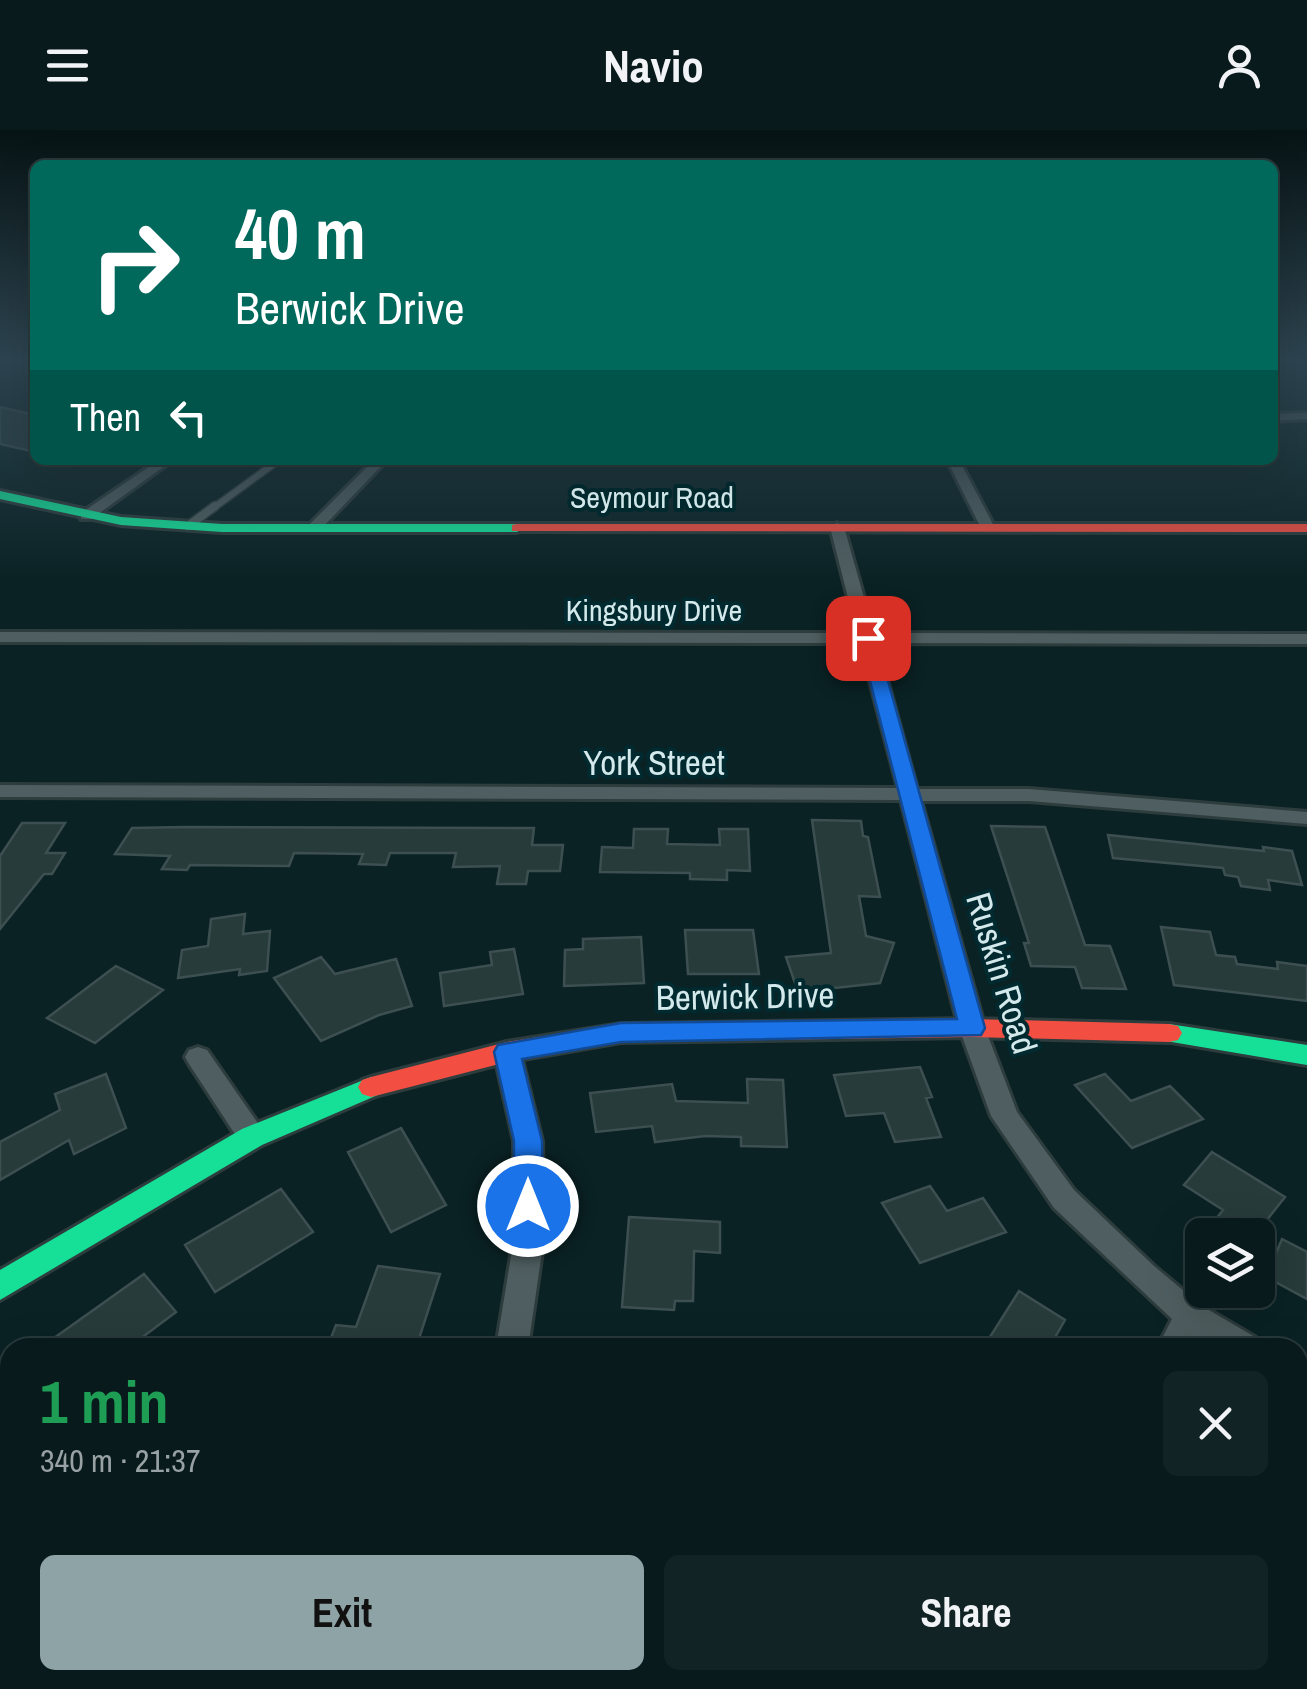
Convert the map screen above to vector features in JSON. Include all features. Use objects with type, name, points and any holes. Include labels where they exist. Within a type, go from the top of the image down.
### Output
[{"type":"street","points":[[86,516],[160,465]]},
{"type":"street","points":[[314,528],[376,465]]},
{"type":"street","points":[[956,465],[988,528]]},
{"type":"street","name":"Seymour Road","points":[[0,496],[86,516],[188,526],[1307,528]]},
{"type":"street","name":"Ruskin Road","points":[[837,528],[972,1028],[1005,1116],[1064,1198],[1143,1276],[1191,1316],[1227,1338]]},
{"type":"street","name":"Kingsbury Drive","points":[[0,637],[1307,639]]},
{"type":"street","name":"York Street","points":[[0,791],[1029,795],[1307,818]]},
{"type":"street","name":"Berwick Drive","points":[[0,1286],[252,1137],[388,1080],[507,1052],[621,1032],[972,1028],[1177,1033],[1307,1054]]},
{"type":"street","points":[[507,1052],[528,1141],[529,1238],[514,1338]]},
{"type":"street","points":[[198,1056],[252,1137]]},
{"type":"street","points":[[1179,1338],[1191,1316]]},
{"type":"lane","points":[[188,526],[272,465]]},
{"type":"building","points":[[0,435],[30,435],[30,451],[0,444]]},
{"type":"building","points":[[812,820],[861,821],[863,836],[868,837],[880,897],[859,896],[866,936],[894,943],[880,983],[798,992],[786,957],[831,953]]},
{"type":"building","points":[[22,823],[65,823],[46,853],[65,853],[52,874],[44,874],[0,929],[0,856]]},
{"type":"building","points":[[991,826],[1045,827],[1085,945],[1110,946],[1126,989],[1082,988],[1075,967],[1031,966],[1024,943],[1029,943]]},
{"type":"building","points":[[132,828],[534,828],[532,845],[563,845],[560,871],[528,871],[526,884],[497,884],[500,866],[453,867],[456,853],[390,853],[386,865],[359,864],[363,854],[294,853],[289,866],[190,865],[187,870],[162,869],[170,856],[115,854]]},
{"type":"building","points":[[634,829],[668,829],[667,844],[720,845],[719,829],[748,829],[750,871],[727,870],[727,880],[690,879],[690,873],[600,872],[602,847],[633,848]]},
{"type":"building","points":[[1108,835],[1292,851],[1302,885],[1268,880],[1270,890],[1241,886],[1238,877],[1225,875],[1223,868],[1113,858]]},
{"type":"building","points":[[245,914],[243,934],[270,931],[267,971],[239,975],[240,969],[178,978],[182,950],[208,946],[211,919]]},
{"type":"building","points":[[1161,927],[1210,932],[1216,955],[1235,957],[1237,964],[1278,969],[1277,962],[1307,966],[1307,1001],[1174,985]]},
{"type":"building","points":[[685,930],[753,930],[759,974],[688,974]]},
{"type":"building","points":[[641,937],[644,983],[564,986],[565,950],[583,949],[583,939]]},
{"type":"building","points":[[514,949],[523,994],[444,1006],[440,973],[492,965],[490,952]]},
{"type":"building","points":[[321,957],[335,974],[396,959],[412,1006],[379,1015],[321,1041],[274,978]]},
{"type":"building","points":[[116,966],[163,990],[95,1043],[47,1018]]},
{"type":"building","points":[[920,1067],[932,1097],[926,1098],[941,1137],[895,1142],[884,1113],[846,1116],[834,1075]]},
{"type":"building","points":[[106,1074],[126,1128],[74,1154],[69,1140],[0,1180],[0,1142],[60,1110],[55,1094]]},
{"type":"building","points":[[1105,1074],[1131,1101],[1170,1086],[1203,1119],[1132,1148],[1075,1085]]},
{"type":"building","points":[[747,1079],[783,1080],[787,1147],[741,1146],[741,1137],[705,1136],[655,1142],[652,1126],[596,1132],[590,1093],[672,1084],[676,1101],[748,1103]]},
{"type":"building","points":[[401,1128],[446,1205],[391,1232],[348,1152]]},
{"type":"building","points":[[1212,1152],[1285,1197],[1268,1218],[1217,1218],[1223,1210],[1184,1185]]},
{"type":"building","points":[[930,1186],[947,1211],[983,1198],[1006,1232],[920,1263],[882,1203]]},
{"type":"building","points":[[281,1189],[313,1232],[215,1292],[185,1245]]},
{"type":"building","points":[[629,1217],[720,1222],[720,1253],[694,1251],[693,1301],[675,1301],[674,1310],[622,1307]]},
{"type":"building","points":[[1282,1239],[1307,1252],[1307,1299],[1275,1282],[1275,1256]]},
{"type":"building","points":[[378,1266],[440,1274],[419,1338],[331,1338],[336,1325],[356,1327]]},
{"type":"building","points":[[144,1274],[176,1312],[141,1338],[54,1338]]},
{"type":"building","points":[[1019,1291],[1065,1320],[1055,1338],[989,1338]]},
{"type":"traffic: fast","points":[[0,495],[121,521],[222,528],[517,528]]},
{"type":"traffic: fast","points":[[1169,1033],[1307,1055]]},
{"type":"traffic: fast","points":[[0,1286],[252,1137],[371,1087]]},
{"type":"traffic: jam","points":[[517,528],[1307,528]]},
{"type":"traffic: jam","points":[[371,1087],[507,1052],[621,1033],[972,1028],[1169,1033]]},
{"type":"route","points":[[528,1206],[528,1141],[507,1052],[621,1032],[972,1028],[868,638]]}]
